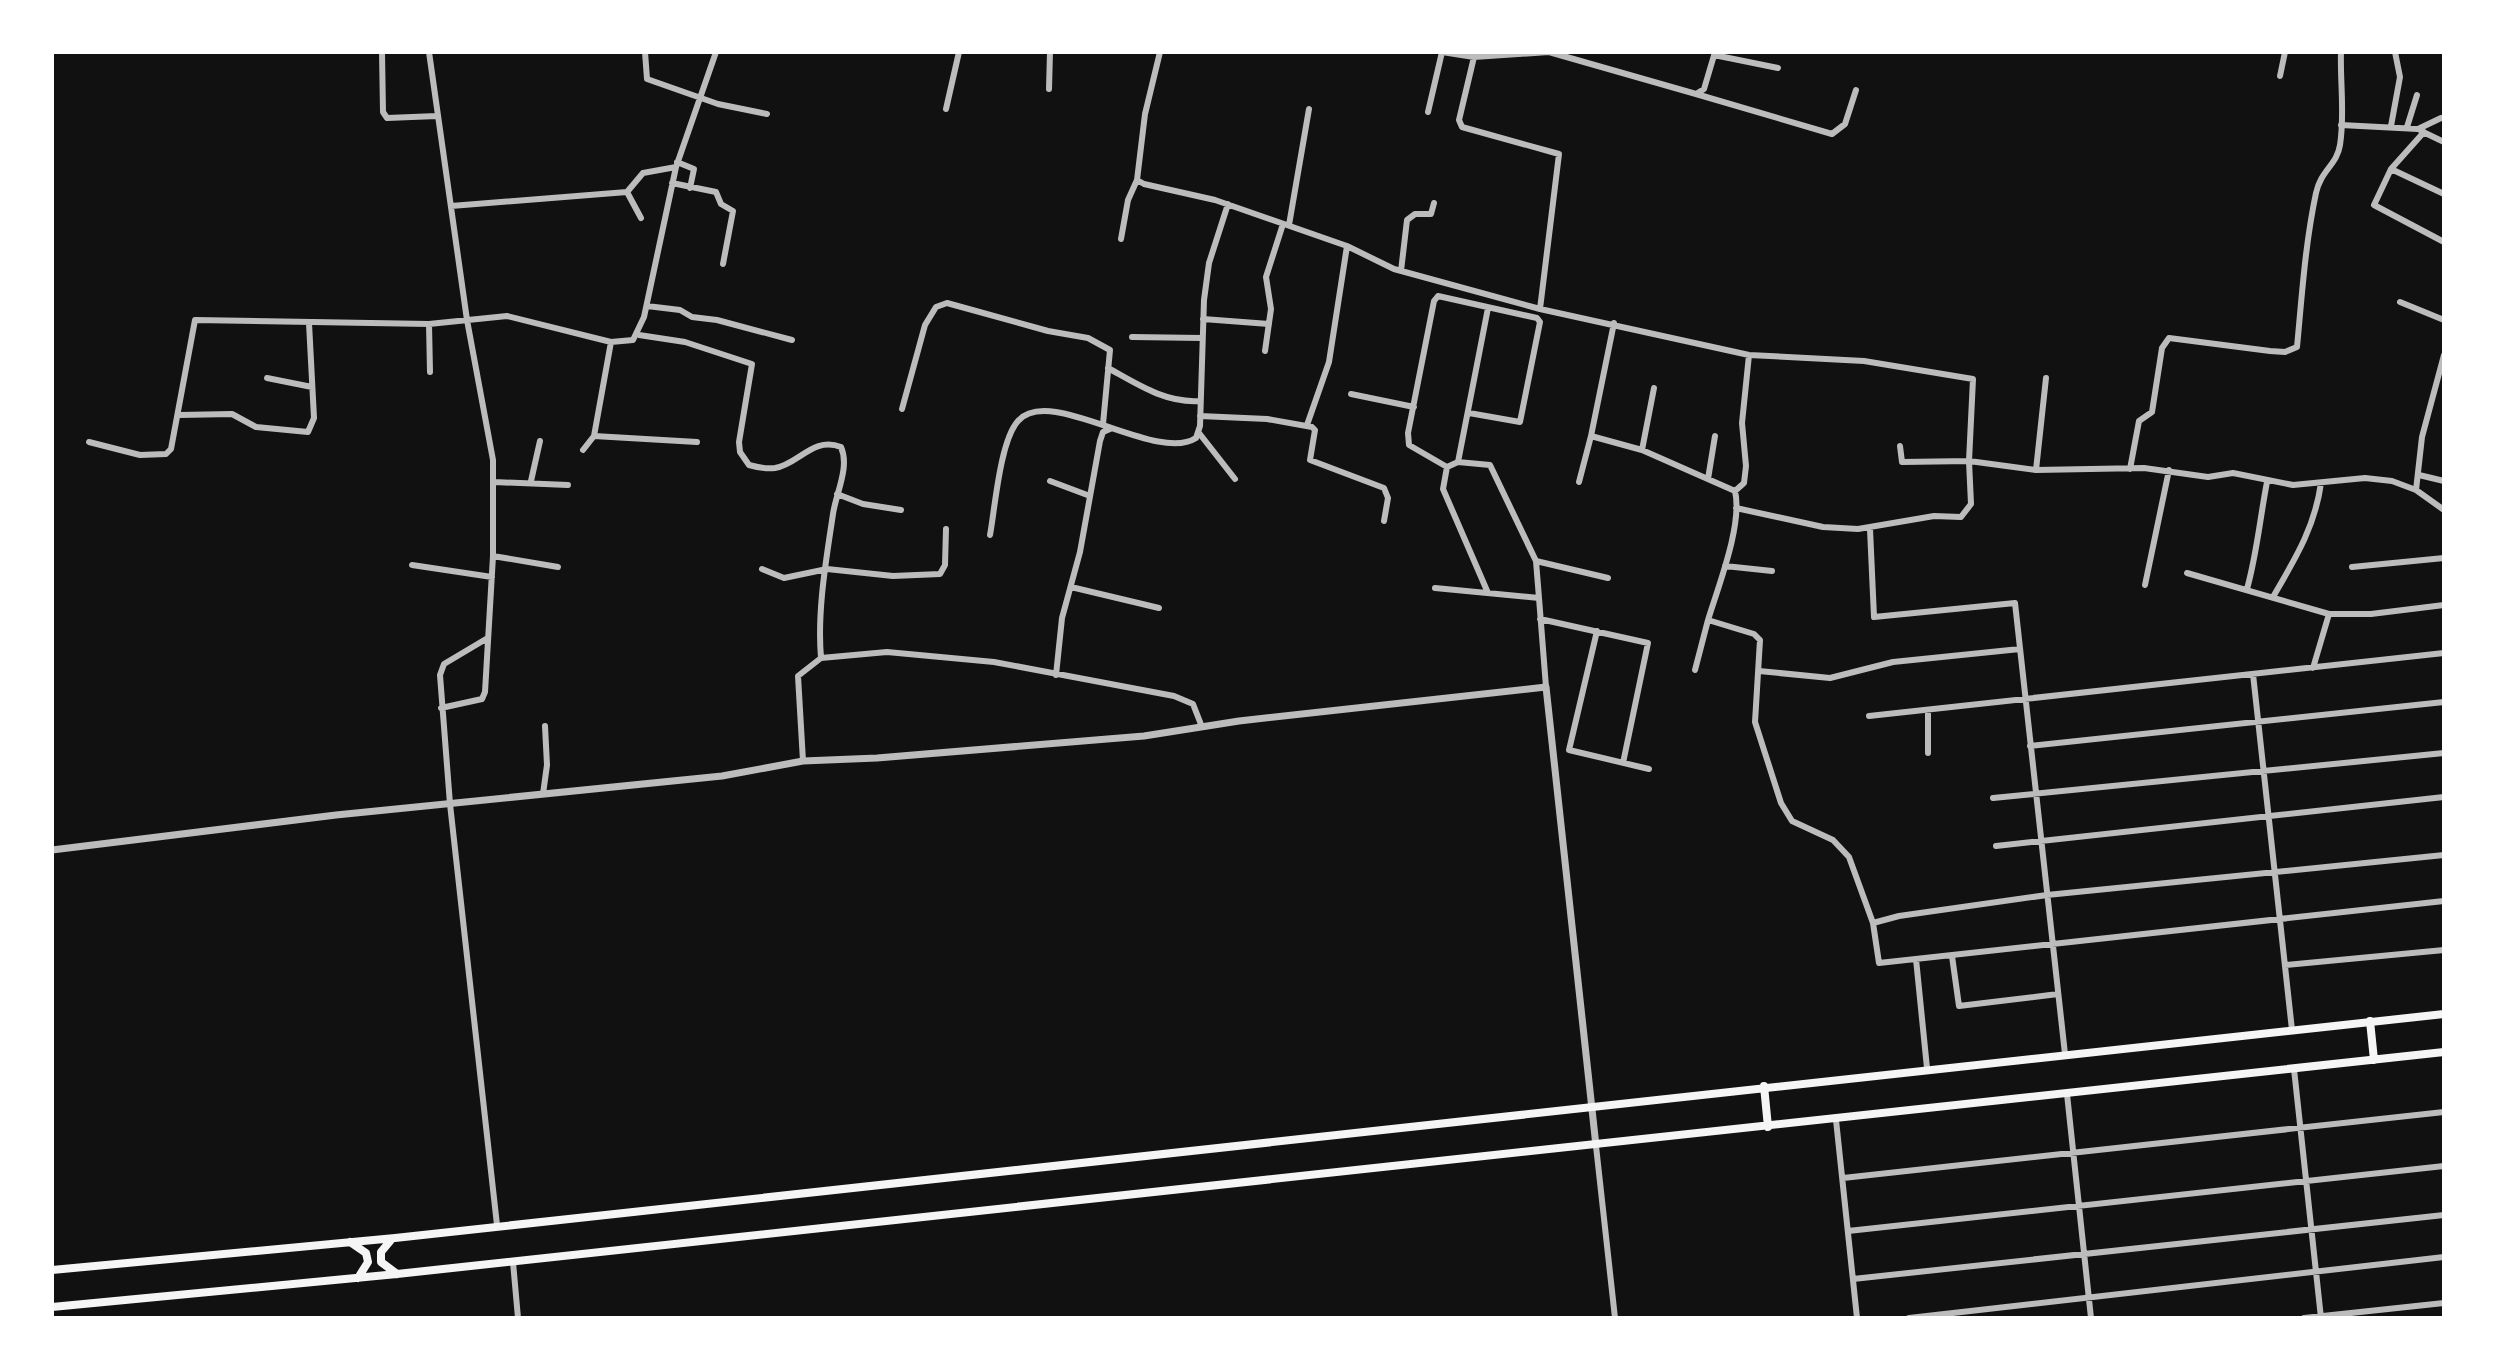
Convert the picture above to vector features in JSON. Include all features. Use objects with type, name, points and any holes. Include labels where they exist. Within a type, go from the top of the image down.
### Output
[{"type":"main road","points":[[52,1270],[395,1238],[1590,1104],[2444,1014]]},
{"type":"main road","points":[[2370,1021],[2374,1060]]},
{"type":"main road","points":[[52,1307],[513,1262],[2444,1052]]},
{"type":"main road","points":[[1764,1086],[1768,1127]]},
{"type":"main road","points":[[395,1238],[385,1244],[381,1252],[387,1269],[397,1274]]},
{"type":"main road","points":[[349,1242],[360,1247],[368,1262],[358,1278]]},
{"type":"street","points":[[382,52],[383,112],[387,118],[437,116]]},
{"type":"street","points":[[429,52],[467,320],[494,482],[486,683],[482,699],[441,708]]},
{"type":"street","points":[[645,52],[647,79],[698,97],[767,114]]},
{"type":"street","points":[[89,442],[140,455],[166,454],[171,449],[179,415],[190,329],[195,320],[429,324],[512,316],[611,342],[627,343],[639,335],[676,165],[716,52]]},
{"type":"street","points":[[946,109],[959,52]]},
{"type":"street","points":[[1049,89],[1050,52]]},
{"type":"street","points":[[1121,239],[1128,200],[1137,180],[1145,114],[1160,52]]},
{"type":"street","points":[[1428,112],[1442,52],[1474,57],[1549,52],[1832,134],[1845,124],[1856,90]]},
{"type":"street","points":[[2280,76],[2285,52]]},
{"type":"street","points":[[2130,469],[2139,421],[2152,412],[2162,348],[2169,338],[2270,351],[2285,352],[2297,347],[2301,273],[2316,191],[2322,172],[2335,161],[2341,125],[2341,52]]},
{"type":"street","points":[[2391,126],[2400,77],[2395,52]]},
{"type":"street","points":[[1696,94],[1704,89],[1715,53],[1778,68]]},
{"type":"street","points":[[1474,57],[1459,120],[1462,127],[1556,152],[1559,156],[1540,309]]},
{"type":"street","points":[[2407,127],[2417,95]]},
{"type":"street","points":[[1265,351],[1271,300],[1266,277],[1286,224],[1309,109]]},
{"type":"street","points":[[2441,118],[2421,130],[2391,169],[2374,205],[2444,242]]},
{"type":"street","points":[[2341,125],[2407,127],[2421,130],[2444,142]]},
{"type":"street","points":[[451,206],[627,192],[643,173],[676,165],[694,169],[690,188]]},
{"type":"street","points":[[2391,169],[2444,194]]},
{"type":"street","points":[[1137,180],[1157,188],[1228,204],[1347,246],[1401,271],[1540,309],[1749,355],[1864,361],[1973,379],[1969,461],[1971,504],[1967,514],[1906,520],[1870,529],[1823,527],[1736,508]]},
{"type":"street","points":[[672,183],[716,192],[721,204],[733,211],[723,264]]},
{"type":"street","points":[[627,192],[641,218]]},
{"type":"street","points":[[1401,271],[1407,220],[1415,214],[1431,214],[1434,203]]},
{"type":"street","points":[[990,535],[1009,437],[1019,419],[1033,413],[1053,413],[1183,443],[1194,440],[1199,433],[1203,319],[1209,263],[1228,204]]},
{"type":"street","points":[[1307,425],[1329,362],[1347,246]]},
{"type":"street","points":[[1447,467],[1409,445],[1435,298],[1441,295],[1537,318],[1540,324],[1520,422],[1469,413]]},
{"type":"street","points":[[2400,302],[2444,320]]},
{"type":"street","points":[[902,409],[925,325],[932,311],[942,304],[966,306],[1048,331],[1097,341],[1110,350],[1107,427],[1102,435],[1062,618],[1056,675]]},
{"type":"street","points":[[647,306],[680,310],[692,317],[717,320],[792,340]]},
{"type":"street","points":[[1458,462],[1488,308]]},
{"type":"street","points":[[1203,319],[1269,324]]},
{"type":"street","points":[[179,415],[232,414],[251,426],[302,434],[312,428],[309,323]]},
{"type":"street","points":[[1579,482],[1614,323]]},
{"type":"street","points":[[429,324],[430,372]]},
{"type":"street","points":[[639,335],[685,342],[752,364],[739,442],[743,460],[749,465],[776,468],[814,447],[836,444],[844,453],[818,624],[821,658]]},
{"type":"street","points":[[1132,337],[1202,338]]},
{"type":"street","points":[[583,450],[594,436],[611,342]]},
{"type":"street","points":[[1735,491],[1744,483],[1746,466],[1742,423],[1749,355]]},
{"type":"street","points":[[2416,490],[2422,437],[2444,355]]},
{"type":"street","points":[[1108,368],[1159,395],[1184,402],[1199,401]]},
{"type":"street","points":[[267,378],[312,387]]},
{"type":"street","points":[[2036,470],[2046,378]]},
{"type":"street","points":[[1642,450],[1654,388]]},
{"type":"street","points":[[1351,394],[1414,407]]},
{"type":"street","points":[[1200,416],[1236,416],[1307,425],[1315,430],[1310,452],[1312,463],[1387,490],[1384,521]]},
{"type":"street","points":[[1199,433],[1235,479]]},
{"type":"street","points":[[594,436],[697,442]]},
{"type":"street","points":[[1591,436],[1642,450],[1735,491]]},
{"type":"street","points":[[1708,479],[1715,436]]},
{"type":"street","points":[[531,481],[540,441]]},
{"type":"street","points":[[1900,446],[1902,462],[1969,461],[2036,470],[2169,470],[2208,477],[2233,473],[2267,482],[2321,483],[2365,478],[2392,481],[2416,490],[2444,510]]},
{"type":"street","points":[[1447,467],[1458,462],[1492,467],[1536,561],[1546,687],[1615,1318]]},
{"type":"street","points":[[1447,467],[1443,489],[1488,593]]},
{"type":"street","points":[[2145,585],[2169,470]]},
{"type":"street","points":[[2419,475],[2444,481]]},
{"type":"street","points":[[494,482],[531,481],[568,485]]},
{"type":"street","points":[[1050,481],[1090,496]]},
{"type":"street","points":[[2247,589],[2257,553],[2255,537],[2267,482]]},
{"type":"street","points":[[2273,597],[2306,543],[2318,507],[2321,483]]},
{"type":"street","points":[[1695,670],[1725,566],[1736,508],[1735,491]]},
{"type":"street","points":[[837,494],[863,504],[901,510]]},
{"type":"street","points":[[762,569],[784,578],[827,569],[893,576],[940,574],[945,565],[946,529]]},
{"type":"street","points":[[1870,529],[1874,617],[2015,603],[2065,1054]]},
{"type":"street","points":[[493,556],[558,567]]},
{"type":"street","points":[[2352,567],[2444,558]]},
{"type":"street","points":[[1536,561],[1608,578]]},
{"type":"street","points":[[412,565],[492,577]]},
{"type":"street","points":[[1725,566],[1772,571]]},
{"type":"street","points":[[2187,573],[2329,614],[2371,614],[2444,605]]},
{"type":"street","points":[[1071,587],[1159,608]]},
{"type":"street","points":[[1435,588],[1539,598]]},
{"type":"street","points":[[2313,668],[2329,614]]},
{"type":"street","points":[[1540,619],[1648,643],[1623,763]]},
{"type":"street","points":[[1708,620],[1757,636],[1761,645],[1755,722],[1781,803],[1792,821],[1842,847],[1856,872],[1873,923],[1879,963],[2444,901]]},
{"type":"street","points":[[1597,631],[1569,750],[1649,769]]},
{"type":"street","points":[[486,639],[441,667],[441,708],[497,1225]]},
{"type":"street","points":[[1759,671],[1830,678],[1893,662],[2020,649]]},
{"type":"street","points":[[803,761],[797,678],[821,658],[887,652],[994,662],[1186,700],[1198,709],[1202,727]]},
{"type":"street","points":[[1869,716],[2444,653]]},
{"type":"street","points":[[2253,674],[2292,1030]]},
{"type":"street","points":[[52,850],[722,776],[803,761],[877,758],[1144,736],[1546,687]]},
{"type":"street","points":[[2030,746],[2444,702]]},
{"type":"street","points":[[1928,710],[1928,753]]},
{"type":"street","points":[[543,794],[548,756],[545,726]]},
{"type":"street","points":[[1993,798],[2444,753]]},
{"type":"street","points":[[1996,846],[2444,797]]},
{"type":"street","points":[[1873,923],[1899,916],[2047,895],[2444,855]]},
{"type":"street","points":[[2285,965],[2444,950]]},
{"type":"street","points":[[1952,956],[1959,1006],[2058,994]]},
{"type":"street","points":[[1916,959],[1927,1068]]},
{"type":"street","points":[[2294,1069],[2320,1317]]},
{"type":"street","points":[[2067,1094],[2091,1318]]},
{"type":"street","points":[[1843,1178],[2073,1150],[2444,1112]]},
{"type":"street","points":[[1836,1120],[1857,1318]]},
{"type":"street","points":[[1848,1231],[2444,1166]]},
{"type":"street","points":[[1853,1279],[2444,1215]]},
{"type":"street","points":[[1909,1318],[2444,1257]]},
{"type":"street","points":[[513,1262],[518,1318]]},
{"type":"street","points":[[2304,1318],[2444,1303]]}]
